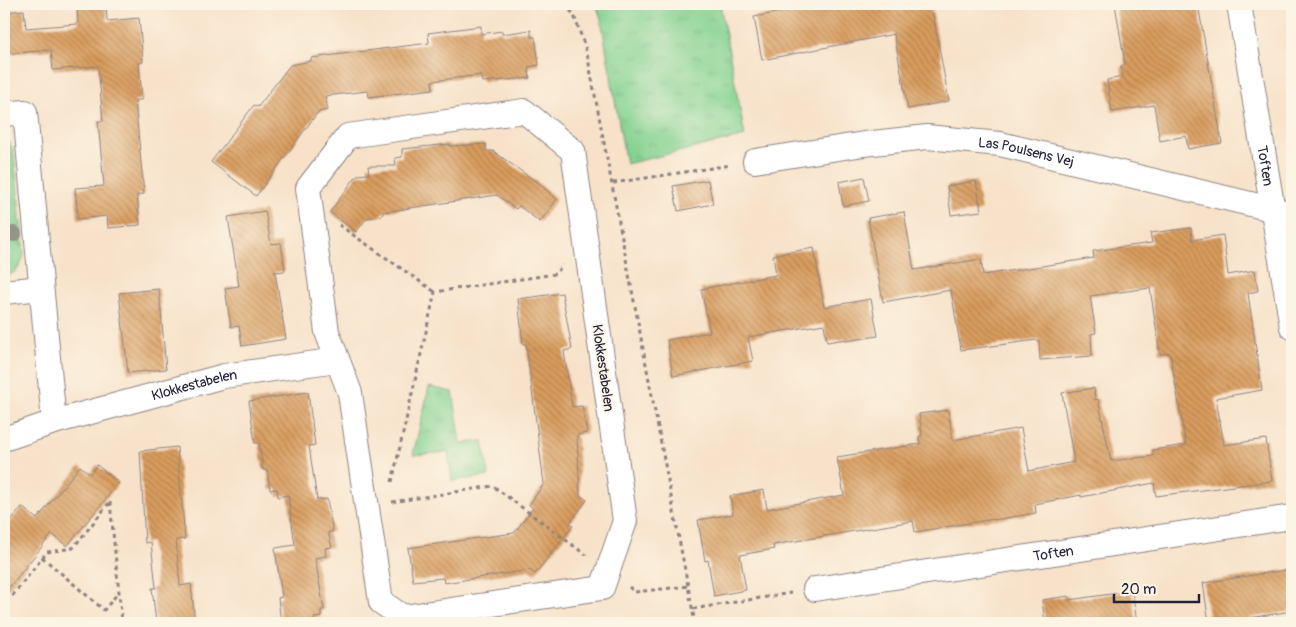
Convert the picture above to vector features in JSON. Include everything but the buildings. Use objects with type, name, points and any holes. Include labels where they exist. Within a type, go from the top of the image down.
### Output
[{"type":"street","name":"Toften","points":[[1239,4],[1283,212],[1292,327]]},
{"type":"street","name":"Klokkestabelen","points":[[524,110],[573,151],[625,521],[602,588],[403,618],[381,602],[350,393],[328,332],[310,204],[308,188],[348,136],[524,110]]},
{"type":"street","points":[[4,114],[25,112],[54,422]]},
{"type":"street","name":"Las Poulsens Vej","points":[[755,161],[864,144],[926,137],[1000,144],[1283,212]]},
{"type":"street","points":[[4,292],[42,288]]},
{"type":"street","name":"Klokkestabelen","points":[[4,439],[54,422],[224,376],[337,360]]},
{"type":"street","name":"Toften","points":[[815,589],[1292,517]]},
{"type":"path","points":[[565,4],[574,15],[587,53],[695,623]]},
{"type":"path","points":[[613,183],[755,161]]},
{"type":"path","points":[[310,204],[434,292],[555,274],[564,263],[588,259]]},
{"type":"path","points":[[391,484],[434,292]]},
{"type":"path","points":[[367,506],[493,486],[636,592],[689,586]]},
{"type":"path","points":[[4,595],[13,595],[47,552],[73,548],[110,502],[122,623]]},
{"type":"path","points":[[42,557],[104,610],[119,593]]},
{"type":"path","points":[[693,610],[815,589]]},
{"type":"green space","points":[[596,4],[720,4],[745,136],[626,164],[601,19]]},
{"type":"green space","points":[[4,137],[8,141],[14,155],[24,254],[18,269],[4,277]]},
{"type":"green space","points":[[429,387],[453,392],[461,443],[483,441],[489,476],[452,481],[448,452],[413,455]]}]
